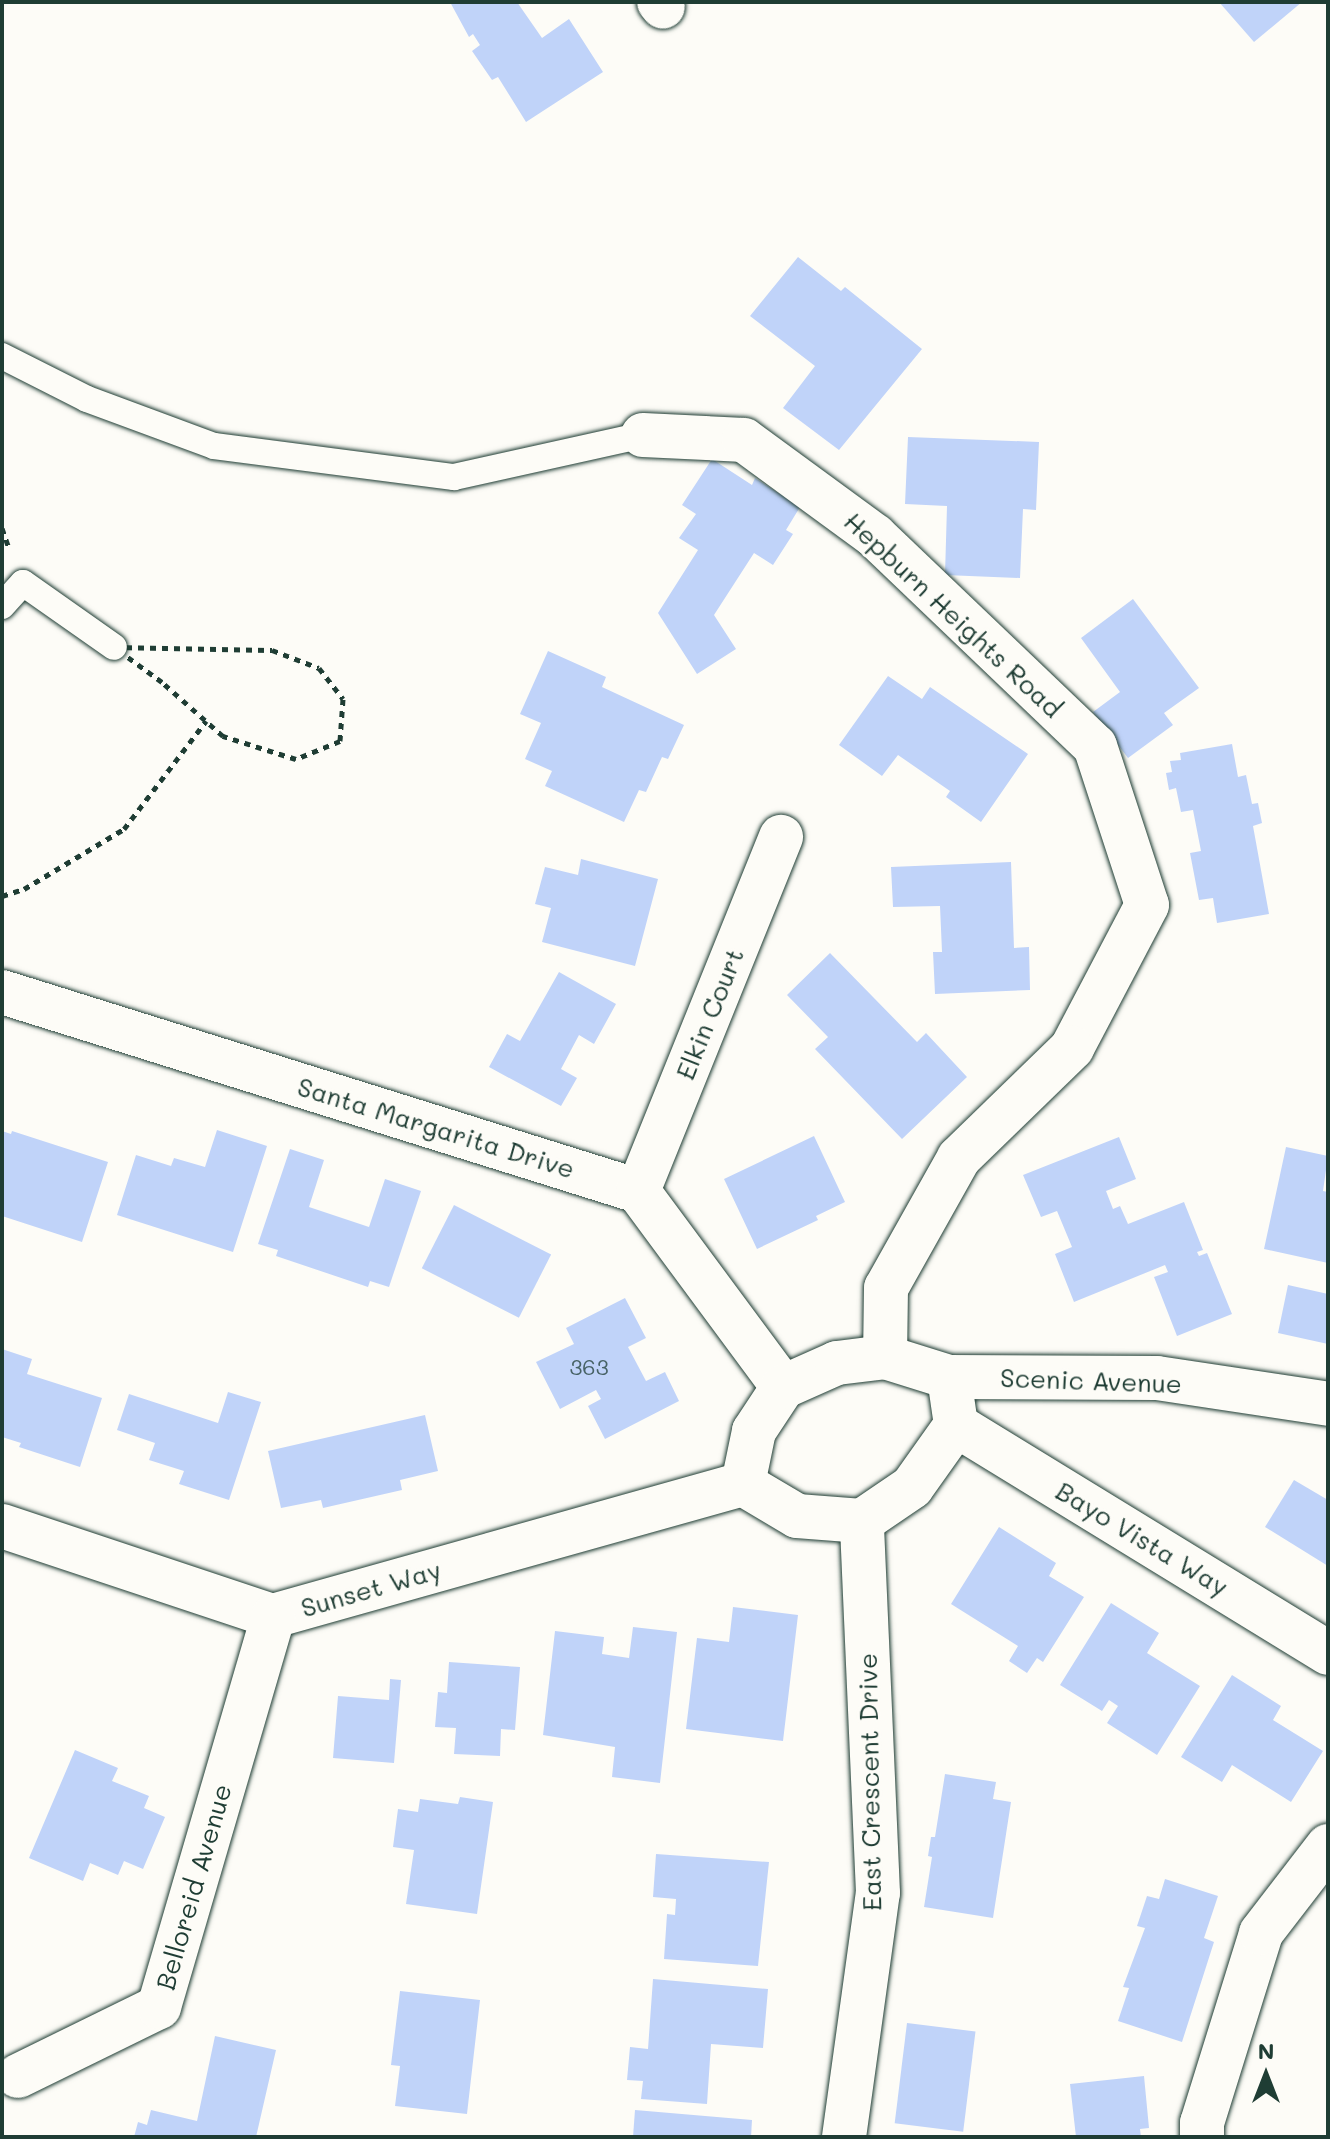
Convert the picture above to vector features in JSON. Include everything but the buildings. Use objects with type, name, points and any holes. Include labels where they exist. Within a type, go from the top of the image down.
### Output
[{"type":"street","name":"Hepburn Heights Road","points":[[643,435],[744,440],[875,536],[1095,746],[1147,905],[1072,1048],[959,1158],[886,1288],[885,1357]]},
{"type":"street","name":"Elkin Court","points":[[638,1191],[781,837]]},
{"type":"street","name":"Santa Margarita Drive","points":[[2,992],[638,1191]]},
{"type":"street","points":[[638,1191],[783,1387]]},
{"type":"street","points":[[885,1357],[949,1377],[956,1425],[912,1487],[862,1521],[797,1516],[743,1484],[754,1431],[783,1387],[837,1363],[885,1357]]},
{"type":"street","name":"Scenic Avenue","points":[[949,1377],[1157,1378],[1328,1404]]},
{"type":"street","name":"Bayo Vista Way","points":[[956,1425],[1328,1653]]},
{"type":"street","name":"Sunset Way","points":[[2,1526],[273,1616],[743,1484]]},
{"type":"street","name":"East Crescent Drive","points":[[844,2137],[878,1893],[862,1521]]},
{"type":"street","name":"Belloreid Avenue","points":[[18,2076],[159,2007],[273,1616]]},
{"type":"street","points":[[1202,2137],[1202,2123],[1261,1933],[1328,1846]]},
{"type":"lane","name":"Hepburn Heights Road","points":[[2,356],[87,399],[214,446],[439,476],[454,477],[643,435]]},
{"type":"lane","points":[[2,606],[23,583],[114,647]]},
{"type":"path","points":[[114,647],[272,650],[319,668],[343,699],[340,741],[296,759],[223,736],[162,682],[114,647]]},
{"type":"path","points":[[2,896],[24,889],[124,829],[206,721]]}]
